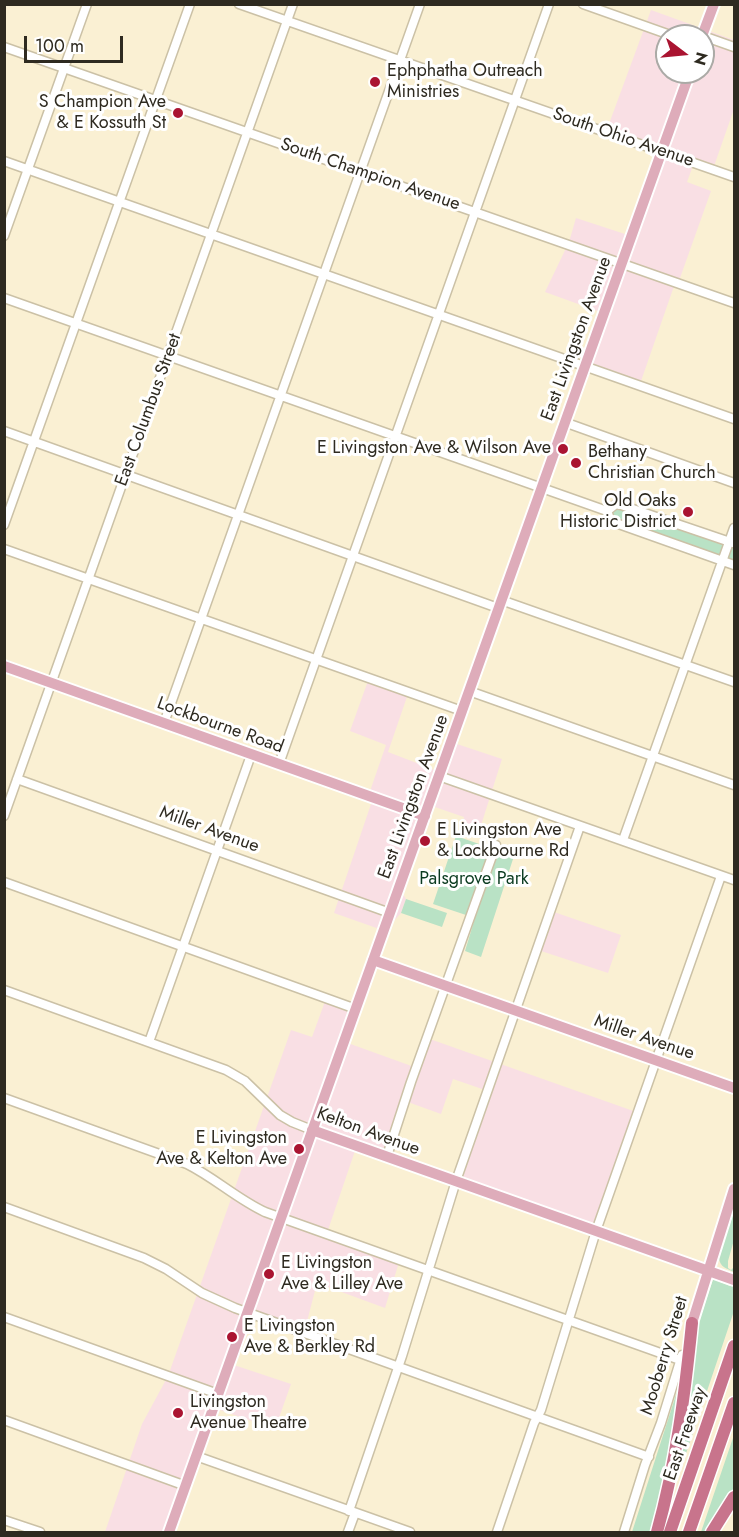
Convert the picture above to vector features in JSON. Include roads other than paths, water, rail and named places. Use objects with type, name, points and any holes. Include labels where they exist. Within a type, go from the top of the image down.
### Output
[{"type":"highway","points":[[657,1533],[671,1473],[688,1366],[692,1323]]},
{"type":"highway","name":"East Freeway","points":[[670,1533],[735,1346]]},
{"type":"highway","name":"East Freeway","points":[[689,1533],[735,1403]]},
{"type":"highway","points":[[712,1533],[735,1497]]},
{"type":"main road","points":[[706,24],[714,4]]},
{"type":"main road","name":"East Livingston Avenue","points":[[169,1533],[686,84]]},
{"type":"main road","name":"Lockbourne Road","points":[[4,666],[425,816]]},
{"type":"main road","name":"Miller Avenue","points":[[373,960],[735,1088]]},
{"type":"main road","name":"Kelton Avenue","points":[[312,1130],[731,1279]]},
{"type":"main road","name":"Mooberry Street","points":[[692,1323],[735,1189]]},
{"type":"street","points":[[4,236],[87,4]]},
{"type":"street","points":[[4,525],[190,4]]},
{"type":"street","name":"South Ohio Avenue","points":[[239,4],[735,177]]},
{"type":"street","name":"East Columbus Street","points":[[4,816],[6,804],[52,683],[293,4]]},
{"type":"street","points":[[164,723],[420,4]]},
{"type":"street","points":[[279,764],[549,4]]},
{"type":"street","points":[[583,4],[655,30]]},
{"type":"street","points":[[715,40],[735,47]]},
{"type":"street","name":"South Champion Avenue","points":[[4,47],[735,303]]},
{"type":"street","points":[[4,161],[735,419]]},
{"type":"street","points":[[4,298],[607,511]]},
{"type":"street","points":[[564,422],[735,483]]},
{"type":"street","points":[[4,431],[353,556],[735,682]]},
{"type":"street","points":[[607,511],[616,504],[621,505],[732,543]]},
{"type":"street","points":[[607,511],[613,522],[735,565]]},
{"type":"street","points":[[623,840],[723,561],[732,543],[735,528]]},
{"type":"street","points":[[4,549],[462,711]]},
{"type":"street","points":[[469,691],[735,785]]},
{"type":"street","points":[[149,1042],[252,754]]},
{"type":"street","points":[[439,776],[735,880]]},
{"type":"street","name":"Miller Avenue","points":[[17,779],[390,913]]},
{"type":"street","points":[[348,1533],[352,1512],[456,1181],[580,826]]},
{"type":"street","points":[[387,1156],[411,1082],[496,845]]},
{"type":"street","points":[[497,1533],[541,1410],[596,1231],[721,876]]},
{"type":"street","points":[[4,882],[356,1008]]},
{"type":"street","name":"Kelton Avenue","points":[[4,990],[226,1070],[245,1081],[280,1115],[312,1130]]},
{"type":"street","points":[[4,1098],[187,1164],[209,1176],[251,1206],[680,1360]]},
{"type":"street","points":[[4,1208],[144,1258],[212,1298],[247,1312],[649,1457]]},
{"type":"street","points":[[4,1317],[218,1394]]},
{"type":"street","name":"Mooberry Street","points":[[624,1533],[692,1323]]},
{"type":"street","points":[[4,1420],[186,1486]]},
{"type":"street","points":[[196,1456],[410,1533]]},
{"type":"street","points":[[4,1520],[40,1533]]},
{"type":"place","name":"Ephphatha Outreach Ministries","points":[[375,82]]},
{"type":"place","name":"S Champion Ave & E Kossuth St","points":[[178,113]]},
{"type":"place","name":"E Livingston Ave & Wilson Ave","points":[[563,449]]},
{"type":"place","name":"Bethany Christian Church","points":[[576,463]]},
{"type":"place","name":"Old Oaks Historic District","points":[[688,512]]},
{"type":"place","name":"E Livingston Ave & Lockbourne Rd","points":[[425,841]]},
{"type":"place","name":"E Livingston Ave & Kelton Ave","points":[[299,1149]]},
{"type":"place","name":"E Livingston Ave & Lilley Ave","points":[[269,1274]]},
{"type":"place","name":"E Livingston Ave & Berkley Rd","points":[[232,1337]]},
{"type":"place","name":"Livingston Avenue Theatre","points":[[178,1413]]},
{"type":"park label","name":"Palsgrove Park","points":[[474,880]]}]
